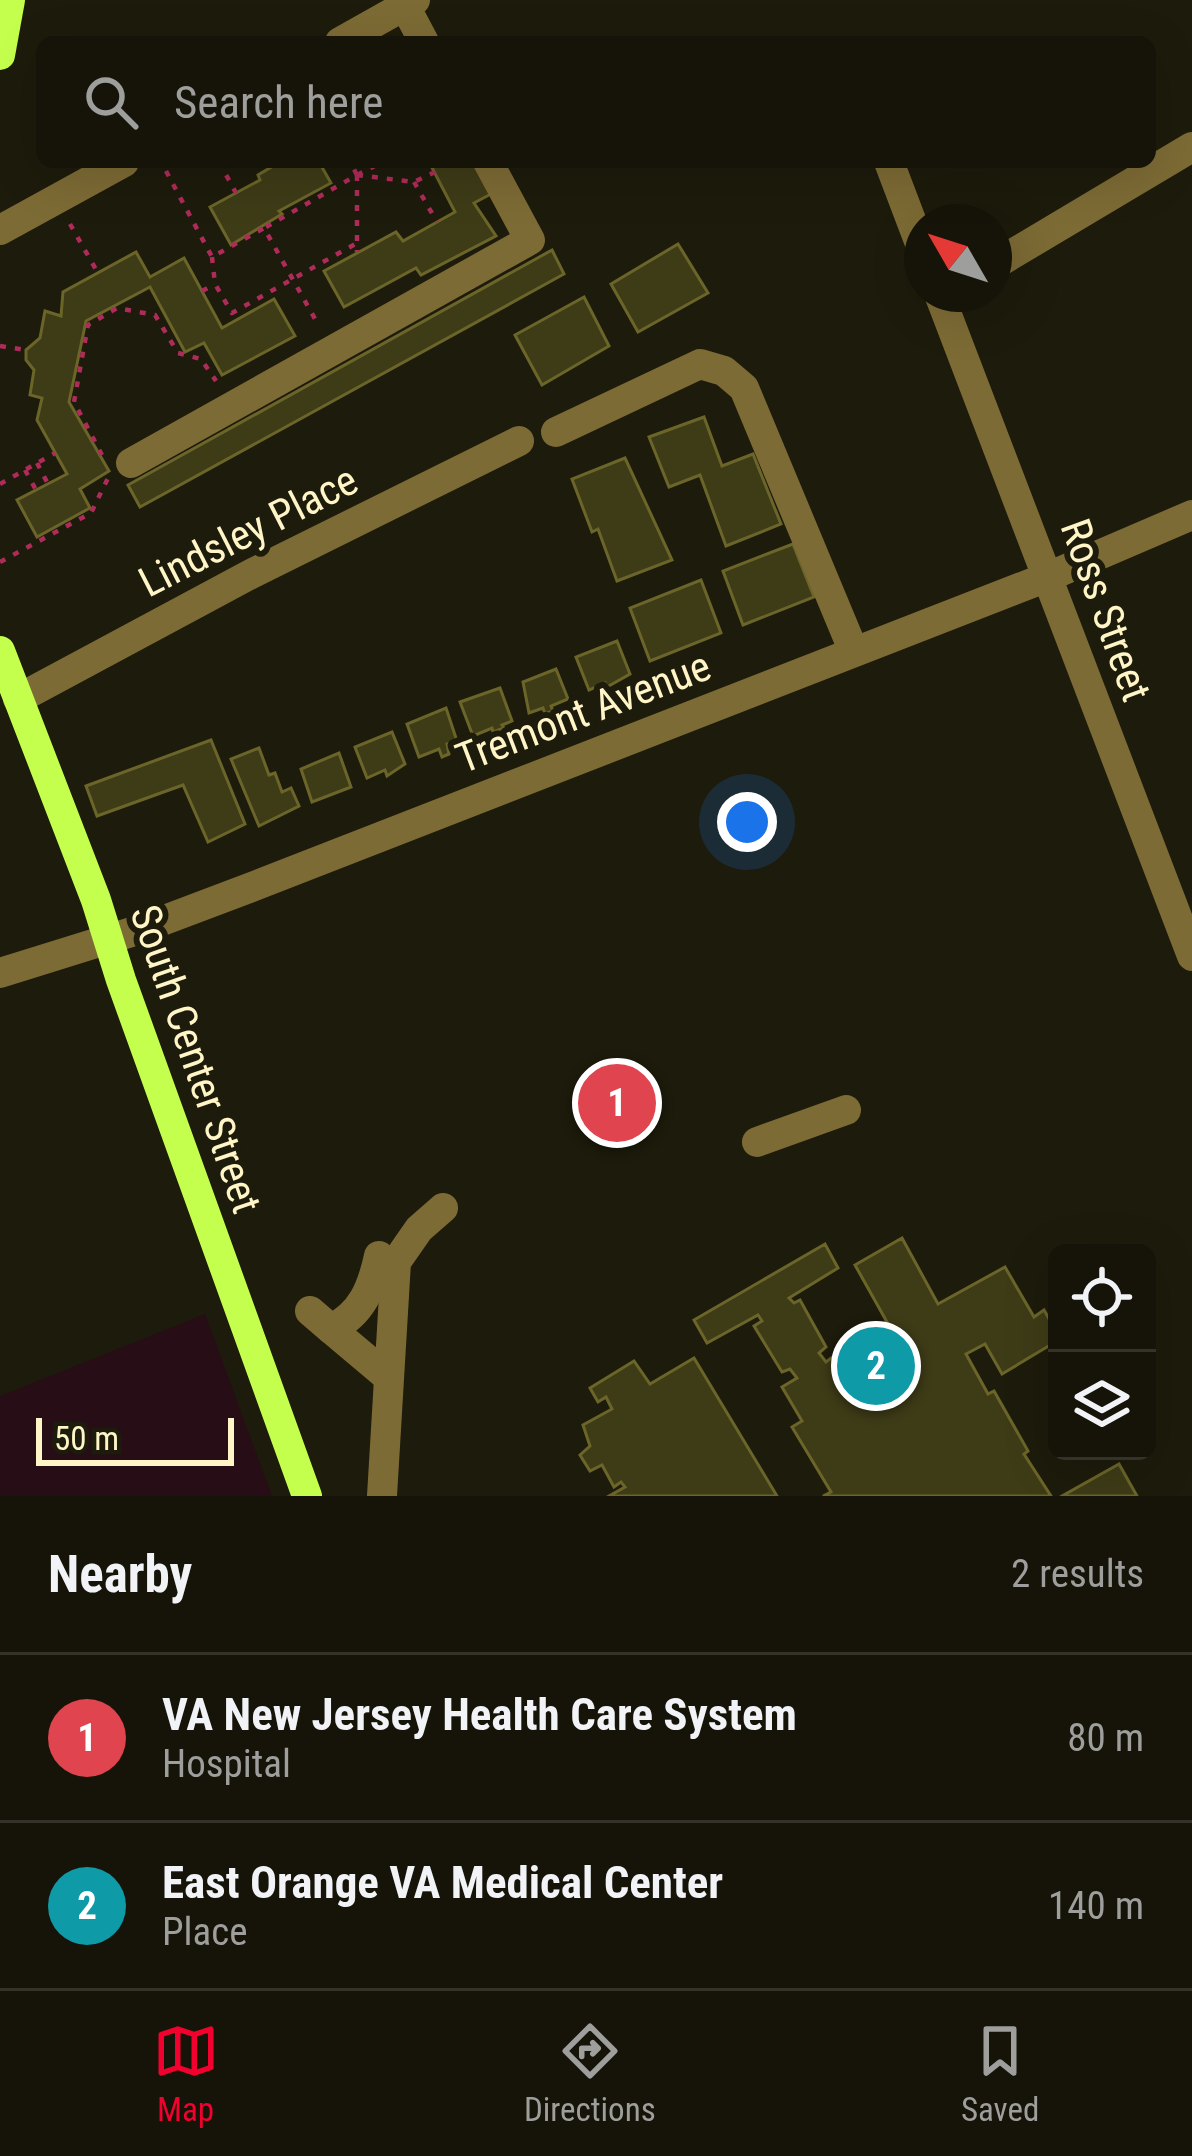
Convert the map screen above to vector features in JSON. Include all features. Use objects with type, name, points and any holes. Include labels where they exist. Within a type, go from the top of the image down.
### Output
[{"type":"main road","points":[[0,55],[6,9]]},
{"type":"main road","name":"South Center Street","points":[[0,651],[96,900],[307,1496]]},
{"type":"street","points":[[351,36],[410,3],[422,36]]},
{"type":"street","points":[[1012,255],[1192,147]]},
{"type":"street","points":[[0,230],[113,168]]},
{"type":"street","points":[[131,464],[530,240],[491,168]]},
{"type":"street","points":[[891,168],[905,204]]},
{"type":"street","name":"Ross Street","points":[[949,312],[1050,576],[1178,879],[1192,956]]},
{"type":"street","points":[[556,432],[700,364],[724,371],[744,388],[854,652]]},
{"type":"street","name":"Lindsley Place","points":[[18,699],[251,574],[519,441]]},
{"type":"street","name":"Tremont Avenue","points":[[0,973],[257,885],[1050,576],[1192,515]]},
{"type":"street","points":[[758,1142],[846,1110]]},
{"type":"street","points":[[382,1496],[396,1262],[419,1229],[443,1208]]},
{"type":"street","points":[[379,1256],[372,1287],[349,1320],[320,1320],[388,1377]]},
{"type":"path","points":[[222,168],[236,193]]},
{"type":"path","points":[[353,168],[358,252]]},
{"type":"path","points":[[212,257],[372,168]]},
{"type":"path","points":[[166,171],[212,257],[215,284],[236,320]]},
{"type":"path","points":[[357,176],[414,182],[435,172]]},
{"type":"path","points":[[414,182],[437,222]]},
{"type":"path","points":[[70,224],[98,273]]},
{"type":"path","points":[[264,228],[320,326]]},
{"type":"path","points":[[232,313],[357,243]]},
{"type":"path","points":[[202,291],[215,284]]},
{"type":"path","points":[[0,562],[91,513],[111,472],[74,402],[88,325],[117,308],[155,315],[178,353],[201,359],[217,382]]},
{"type":"path","points":[[160,322],[166,317]]},
{"type":"path","points":[[0,346],[26,350]]},
{"type":"path","points":[[0,484],[55,453]]},
{"type":"path","points":[[37,463],[48,484]]},
{"type":"path","points":[[25,470],[36,490]]},
{"type":"shaded area","points":[[205,1314],[272,1496],[0,1496],[0,1396]]},
{"type":"building","points":[[270,168],[322,168],[331,183],[279,211],[282,214],[231,245],[210,207],[260,180],[258,175]]},
{"type":"building","points":[[432,168],[477,168],[491,194],[474,203],[496,236],[421,275],[416,268],[344,307],[324,271],[396,232],[403,241],[455,212]]},
{"type":"building","points":[[678,244],[708,293],[638,332],[611,284]]},
{"type":"building","points":[[552,250],[564,274],[140,507],[128,485]]},
{"type":"building","points":[[136,252],[150,277],[184,258],[222,328],[274,299],[295,336],[222,375],[204,343],[185,352],[150,287],[86,321],[69,402],[109,471],[80,489],[90,508],[37,537],[17,500],[67,474],[37,420],[42,398],[30,395],[34,370],[26,360],[26,350],[40,338],[45,311],[61,316],[63,292]]},
{"type":"building","points":[[584,297],[609,346],[542,385],[515,335]]},
{"type":"building","points":[[704,417],[722,466],[753,454],[781,524],[726,546],[700,475],[669,487],[649,437]]},
{"type":"building","points":[[625,458],[672,560],[617,581],[598,529],[592,532],[572,479]]},
{"type":"building","points":[[793,544],[814,597],[743,625],[723,571]]},
{"type":"building","points":[[701,580],[721,633],[650,661],[630,608]]},
{"type":"building","points":[[617,641],[630,674],[607,687],[605,683],[589,690],[576,657]]},
{"type":"building","points":[[556,669],[568,699],[545,714],[543,708],[529,713],[523,682]]},
{"type":"building","points":[[500,688],[512,721],[504,728],[473,736],[460,702]]},
{"type":"building","points":[[446,708],[457,741],[447,744],[449,754],[442,757],[439,749],[419,757],[407,724]]},
{"type":"building","points":[[392,732],[405,764],[387,776],[385,770],[367,778],[355,747]]},
{"type":"building","points":[[211,740],[245,824],[208,842],[183,785],[97,816],[86,786]]},
{"type":"building","points":[[259,748],[269,775],[275,773],[282,792],[291,788],[299,806],[259,826],[231,759]]},
{"type":"building","points":[[339,753],[351,787],[312,802],[301,769]]},
{"type":"building","points":[[902,1238],[938,1304],[1005,1267],[1034,1317],[1044,1310],[1048,1346],[1002,1374],[985,1344],[966,1354],[988,1394],[994,1391],[1028,1451],[1024,1454],[1051,1496],[823,1496],[831,1492],[792,1427],[802,1421],[782,1387],[797,1378],[790,1369],[782,1372],[754,1326],[762,1321],[758,1315],[707,1343],[694,1320],[825,1244],[838,1268],[789,1298],[794,1303],[800,1300],[826,1347],[819,1353],[826,1362],[838,1353],[842,1360],[892,1331],[855,1265]]},
{"type":"building","points":[[694,1358],[777,1496],[609,1496],[625,1487],[621,1482],[614,1487],[602,1465],[590,1471],[580,1455],[590,1446],[583,1425],[612,1409],[606,1397],[598,1402],[590,1388],[634,1361],[650,1384]]},
{"type":"building","points":[[1119,1464],[1137,1496],[1062,1496]]},
{"type":"place","name":"VA New Jersey Health Care System","points":[[617,1103]]},
{"type":"place","name":"East Orange VA Medical Center","points":[[876,1366]]}]
